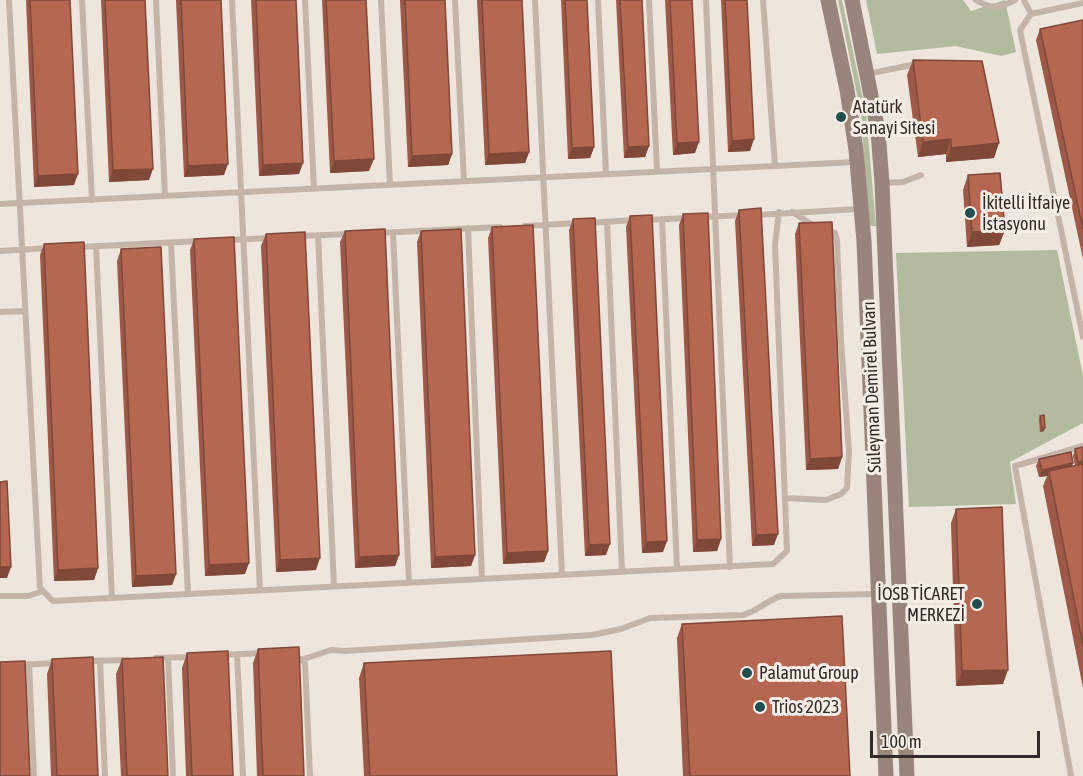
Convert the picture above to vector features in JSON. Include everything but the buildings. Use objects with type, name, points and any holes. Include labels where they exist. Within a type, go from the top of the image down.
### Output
[{"type":"street","name":"Süleyman Demirel Bulvarı","points":[[828,0],[847,90],[857,162],[864,241],[886,776]]},
{"type":"street","name":"Süleyman Demirel Bulvarı","points":[[852,0],[879,131],[907,776]]},
{"type":"lane","points":[[9,0],[40,588],[53,601],[774,564],[787,551],[775,246],[779,212]]},
{"type":"lane","points":[[82,0],[92,200]]},
{"type":"lane","points":[[156,0],[165,196]]},
{"type":"lane","points":[[232,0],[260,590]]},
{"type":"lane","points":[[305,0],[314,189]]},
{"type":"lane","points":[[381,0],[390,185]]},
{"type":"lane","points":[[455,0],[464,181]]},
{"type":"lane","points":[[535,0],[562,575]]},
{"type":"lane","points":[[598,0],[606,174]]},
{"type":"lane","points":[[649,0],[657,171]]},
{"type":"lane","points":[[706,0],[730,567]]},
{"type":"lane","points":[[763,0],[775,166]]},
{"type":"lane","points":[[976,0],[999,8],[1015,0]]},
{"type":"lane","points":[[1024,0],[1031,14]]},
{"type":"lane","points":[[1083,3],[1031,14],[1020,30],[1083,337]]},
{"type":"lane","points":[[867,74],[923,63]]},
{"type":"lane","points":[[0,204],[857,162]]},
{"type":"lane","points":[[882,183],[903,182],[921,175]]},
{"type":"lane","points":[[372,233],[861,209]]},
{"type":"lane","points":[[785,498],[826,500],[843,492],[847,488],[849,452],[841,341],[837,237],[832,230],[808,224],[792,212]]},
{"type":"lane","points":[[662,219],[677,569]]},
{"type":"lane","points":[[607,222],[622,572]]},
{"type":"lane","points":[[468,228],[482,579]]},
{"type":"lane","points":[[393,232],[409,583]]},
{"type":"lane","points":[[297,237],[361,233]]},
{"type":"lane","points":[[318,236],[334,586]]},
{"type":"lane","points":[[223,240],[275,237]]},
{"type":"lane","points":[[75,247],[212,241]]},
{"type":"lane","points":[[171,243],[188,594]]},
{"type":"lane","points":[[96,246],[112,598]]},
{"type":"lane","points":[[0,251],[54,248]]},
{"type":"lane","points":[[0,312],[25,311]]},
{"type":"lane","points":[[1071,776],[1015,466],[1083,446]]},
{"type":"lane","points":[[0,596],[28,596],[43,591]]},
{"type":"lane","points":[[301,660],[331,650],[345,651],[592,635],[621,629],[650,618],[748,614],[781,596],[878,594]]},
{"type":"lane","points":[[292,652],[305,663],[310,776]]},
{"type":"lane","points":[[214,656],[270,653]]},
{"type":"lane","points":[[237,654],[243,776]]},
{"type":"lane","points":[[145,659],[203,656]]},
{"type":"lane","points":[[168,658],[173,776]]},
{"type":"lane","points":[[76,662],[134,659]]},
{"type":"lane","points":[[100,661],[105,776]]},
{"type":"lane","points":[[10,665],[64,663]]},
{"type":"lane","points":[[29,664],[34,776]]},
{"type":"green space","points":[[838,0],[842,0],[866,113],[876,226],[869,226],[861,114]]},
{"type":"green space","points":[[866,0],[963,0],[971,11],[1005,0],[1016,52],[1001,56],[956,46],[877,54]]},
{"type":"green space","points":[[1057,250],[1083,376],[1083,423],[1010,462],[1016,504],[909,507],[896,253]]},
{"type":"place","name":"Atatürk Sanayi Sitesi","points":[[841,117]]},
{"type":"place","name":"İkitelli İtfaiye İstasyonu","points":[[970,213]]},
{"type":"place","name":"İOSB TİCARET MERKEZİ","points":[[977,604]]},
{"type":"place","name":"Palamut Group","points":[[747,673]]},
{"type":"place","name":"Trios 2023","points":[[760,707]]}]
